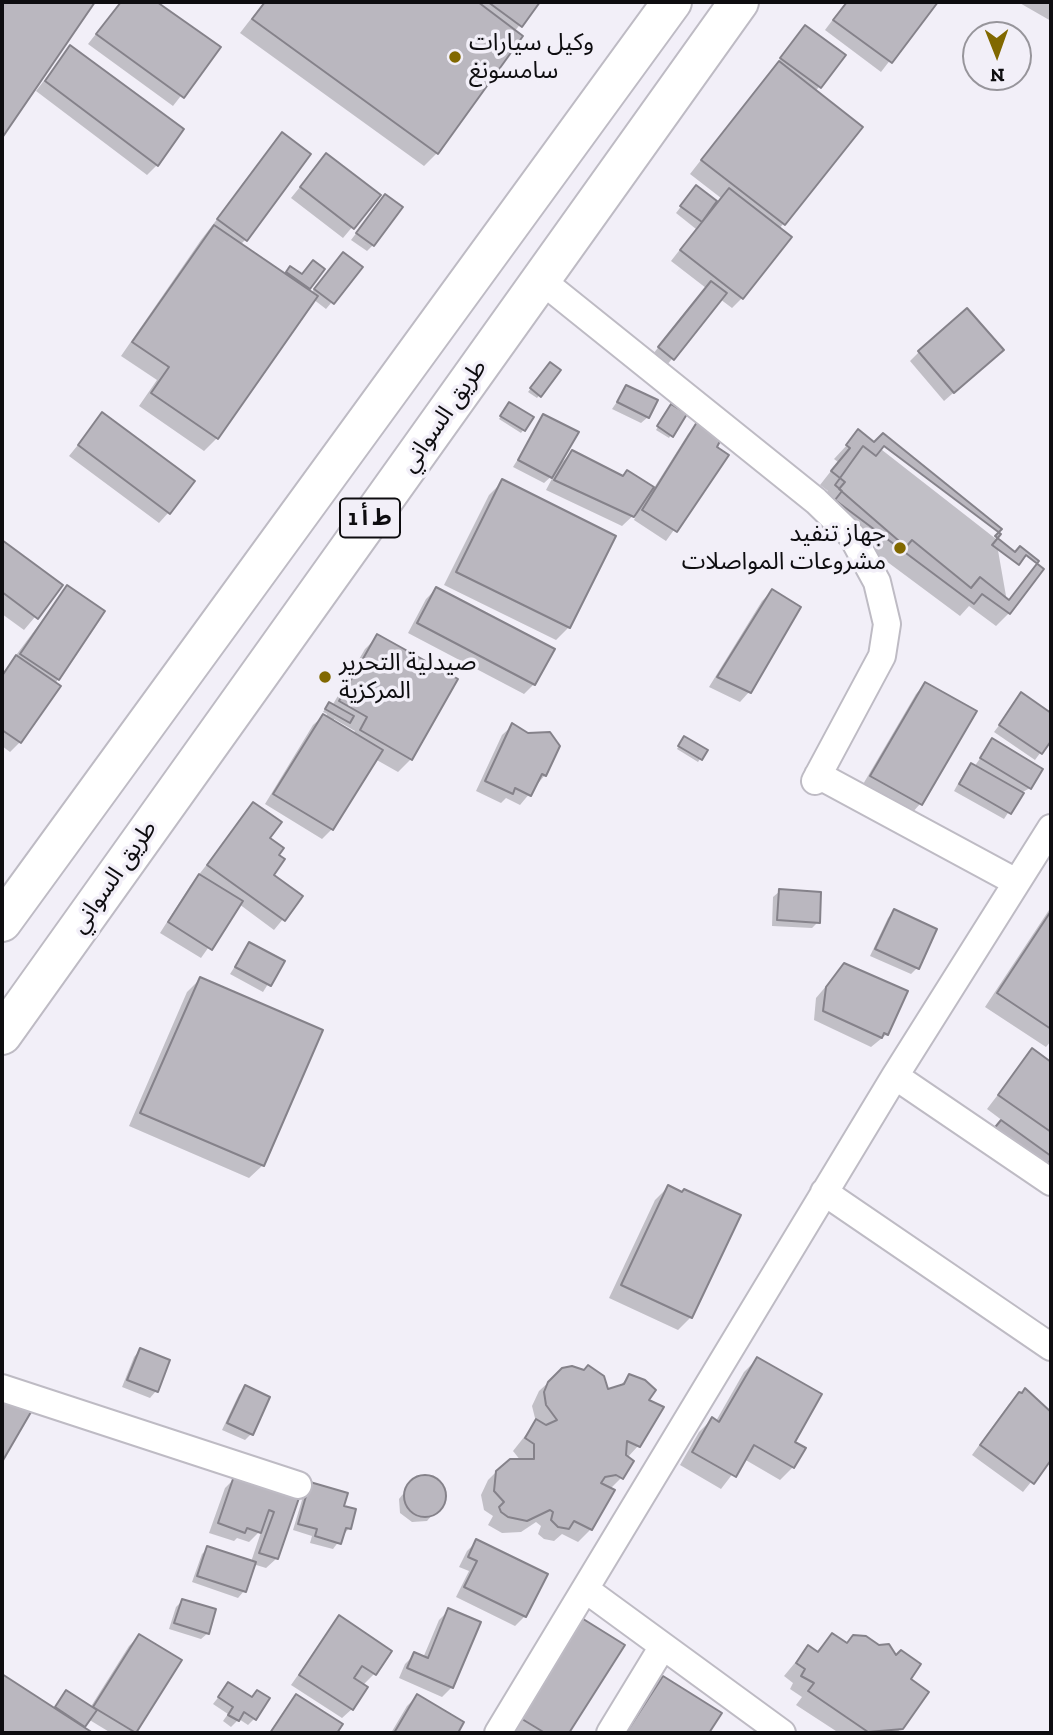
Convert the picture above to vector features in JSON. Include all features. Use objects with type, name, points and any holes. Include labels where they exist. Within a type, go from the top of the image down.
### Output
[{"type":"highway","name":"ط أ 1","points":[[2,922],[672,2]]},
{"type":"highway","name":"طريق السواني","points":[[2,1035],[739,2]]},
{"type":"street","points":[[541,280],[816,501],[852,536],[877,582],[884,603],[887,624],[884,646],[882,656],[816,778],[1016,882]]},
{"type":"street","points":[[498,1733],[824,1192],[1051,828]]},
{"type":"street","points":[[895,1076],[1051,1182]]},
{"type":"street","points":[[824,1192],[1051,1347]]},
{"type":"street","points":[[2,1388],[298,1485]]},
{"type":"street","points":[[584,1589],[663,1646],[750,1724],[782,1733]]},
{"type":"street","points":[[610,1733],[663,1646]]},
{"type":"building","points":[[2,2],[95,2],[2,138]]},
{"type":"building","points":[[121,2],[157,2],[221,47],[184,98],[96,34]]},
{"type":"building","points":[[265,2],[478,2],[523,36],[438,154],[252,19]]},
{"type":"building","points":[[488,2],[540,2],[522,27]]},
{"type":"building","points":[[847,2],[938,2],[892,63],[833,20]]},
{"type":"building","points":[[805,25],[846,55],[821,88],[780,58]]},
{"type":"building","points":[[70,45],[184,129],[158,166],[45,81]]},
{"type":"building","points":[[779,61],[863,127],[785,225],[701,160]]},
{"type":"building","points":[[282,132],[311,154],[247,241],[217,219]]},
{"type":"building","points":[[326,153],[381,195],[354,229],[300,187]]},
{"type":"building","points":[[696,185],[717,201],[702,222],[680,206]]},
{"type":"building","points":[[729,188],[792,237],[743,299],[680,250]]},
{"type":"building","points":[[385,194],[403,207],[374,246],[356,233]]},
{"type":"building","points":[[214,225],[318,296],[218,439],[151,393],[169,367],[132,342]]},
{"type":"building","points":[[343,252],[363,267],[334,304],[314,289]]},
{"type":"building","points":[[313,260],[325,269],[310,289],[286,272],[290,266],[302,274]]},
{"type":"building","points":[[711,281],[727,293],[674,360],[658,347]]},
{"type":"building","points":[[967,308],[1004,350],[954,393],[918,351]]},
{"type":"building","points":[[550,362],[561,370],[541,397],[530,388]]},
{"type":"building","points":[[626,385],[658,400],[649,418],[617,402]]},
{"type":"building","points":[[509,402],[534,417],[525,431],[500,416]]},
{"type":"building","points":[[671,404],[687,414],[673,437],[657,426]]},
{"type":"building","points":[[102,412],[195,481],[170,514],[78,445]]},
{"type":"building","points":[[543,414],[579,432],[552,478],[518,460]]},
{"type":"building","points":[[697,422],[721,439],[717,447],[729,455],[677,532],[642,510]]},
{"type":"building","points":[[858,429],[874,442],[883,433],[1002,529],[995,536],[1015,552],[1020,546],[1039,561],[1009,600],[980,577],[971,588],[912,540],[906,547],[839,489],[845,482],[831,471],[850,448],[846,445]]},
{"type":"building","points":[[863,446],[876,456],[884,446],[1001,534],[992,545],[1019,565],[1026,555],[1044,569],[1010,614],[982,594],[974,604],[835,500],[842,491],[835,485]]},
{"type":"building","points":[[572,450],[623,476],[627,470],[654,487],[634,517],[554,480]]},
{"type":"building","points":[[502,479],[616,536],[570,628],[456,572]]},
{"type":"building","points":[[2,540],[63,585],[38,619],[2,592]]},
{"type":"building","points":[[67,585],[105,611],[59,680],[20,654]]},
{"type":"building","points":[[436,587],[555,649],[535,685],[417,623]]},
{"type":"building","points":[[772,589],[801,607],[751,693],[717,677]]},
{"type":"building","points":[[377,634],[458,679],[412,760],[360,730],[367,717],[339,701]]},
{"type":"building","points":[[16,655],[61,686],[21,743],[2,730],[2,676]]},
{"type":"building","points":[[925,682],[977,711],[922,805],[870,776]]},
{"type":"building","points":[[1021,692],[1051,713],[1051,741],[1042,754],[999,725]]},
{"type":"building","points":[[329,702],[354,716],[350,723],[325,709]]},
{"type":"building","points":[[323,714],[383,750],[333,830],[273,794]]},
{"type":"building","points":[[512,723],[528,733],[550,732],[560,746],[546,776],[542,774],[531,796],[515,788],[513,794],[485,781]]},
{"type":"building","points":[[684,736],[708,750],[702,760],[678,746]]},
{"type":"building","points":[[992,738],[1043,769],[1031,789],[980,758]]},
{"type":"building","points":[[971,763],[1024,793],[1011,814],[959,784]]},
{"type":"building","points":[[253,802],[282,822],[270,838],[284,848],[279,855],[285,859],[274,875],[303,896],[285,921],[207,865]]},
{"type":"building","points":[[199,874],[243,901],[212,950],[168,922]]},
{"type":"building","points":[[779,889],[821,892],[820,923],[777,920]]},
{"type":"building","points":[[894,909],[937,929],[919,969],[875,949]]},
{"type":"building","points":[[1051,911],[1051,1029],[997,993]]},
{"type":"building","points":[[249,942],[285,961],[271,986],[235,967]]},
{"type":"building","points":[[844,963],[908,991],[888,1035],[884,1033],[882,1038],[823,1011],[826,987]]},
{"type":"building","points":[[200,977],[323,1030],[264,1166],[140,1113]]},
{"type":"building","points":[[1032,1048],[1051,1062],[1051,1132],[998,1095]]},
{"type":"building","points":[[1001,1120],[1051,1156],[1048,1168],[992,1131]]},
{"type":"building","points":[[668,1185],[682,1192],[684,1189],[741,1215],[692,1318],[621,1285]]},
{"type":"building","points":[[140,1348],[170,1360],[158,1392],[127,1380]]},
{"type":"building","points":[[757,1357],[822,1394],[795,1442],[806,1448],[794,1468],[754,1445],[736,1477],[692,1452],[712,1417],[719,1422]]},
{"type":"building","points":[[588,1365],[604,1376],[608,1389],[624,1384],[629,1374],[645,1380],[656,1390],[649,1400],[664,1407],[640,1447],[627,1441],[626,1455],[634,1461],[623,1479],[616,1475],[605,1477],[601,1483],[615,1490],[592,1530],[574,1521],[569,1529],[558,1527],[551,1520],[553,1512],[550,1510],[527,1521],[508,1517],[501,1512],[499,1507],[504,1502],[494,1491],[496,1471],[510,1459],[534,1459],[534,1444],[525,1438],[536,1419],[546,1425],[557,1420],[546,1405],[544,1392],[548,1382],[562,1368],[572,1366],[584,1370]]},
{"type":"building","points":[[245,1385],[270,1397],[253,1435],[227,1423]]},
{"type":"building","points":[[1025,1388],[1051,1412],[1051,1460],[1034,1484],[980,1445],[1019,1392],[1022,1393]]},
{"type":"building","points":[[2,1395],[31,1412],[2,1462]]},
{"type":"building","points":[[425,1475],[440,1481],[446,1496],[440,1511],[425,1517],[410,1511],[404,1496],[410,1481]]},
{"type":"building","points":[[234,1476],[299,1498],[278,1559],[259,1553],[274,1512],[269,1510],[261,1533],[247,1528],[245,1533],[218,1523]]},
{"type":"building","points":[[310,1482],[348,1493],[344,1506],[356,1509],[351,1529],[346,1528],[341,1544],[315,1536],[317,1529],[298,1524]]},
{"type":"building","points":[[476,1539],[548,1574],[526,1617],[464,1587],[477,1561],[468,1557]]},
{"type":"building","points":[[207,1546],[256,1562],[246,1592],[197,1576]]},
{"type":"building","points":[[182,1599],[216,1609],[209,1634],[174,1623]]},
{"type":"building","points":[[448,1608],[481,1622],[453,1688],[407,1668],[414,1652],[428,1658]]},
{"type":"building","points":[[339,1615],[392,1651],[376,1675],[362,1666],[354,1678],[368,1687],[353,1710],[299,1675]]},
{"type":"building","points":[[580,1617],[625,1645],[569,1733],[545,1733],[517,1716]]},
{"type":"building","points":[[832,1633],[847,1643],[853,1635],[866,1636],[879,1645],[889,1644],[896,1655],[901,1650],[921,1664],[911,1679],[929,1692],[903,1729],[868,1732],[808,1691],[814,1683],[801,1676],[805,1669],[796,1663],[808,1645],[818,1652]]},
{"type":"building","points":[[139,1634],[182,1660],[136,1733],[93,1707]]},
{"type":"building","points":[[2,1674],[93,1733],[2,1733]]},
{"type":"building","points":[[663,1676],[722,1713],[709,1733],[626,1733]]},
{"type":"building","points":[[228,1682],[252,1697],[257,1690],[270,1698],[256,1720],[244,1712],[239,1721],[228,1715],[233,1707],[218,1697]]},
{"type":"building","points":[[66,1690],[97,1710],[85,1727],[55,1707]]},
{"type":"building","points":[[296,1694],[343,1724],[337,1733],[270,1733]]},
{"type":"building","points":[[417,1694],[464,1722],[458,1733],[394,1733]]},
{"type":"place","name":"وكيل سيارات سامسونغ","points":[[455,57]]},
{"type":"place","name":"جهاز تنفيد مشروعات المواصلات","points":[[900,548]]},
{"type":"place","name":"صيدلية التحرير المركزية","points":[[325,677]]}]
